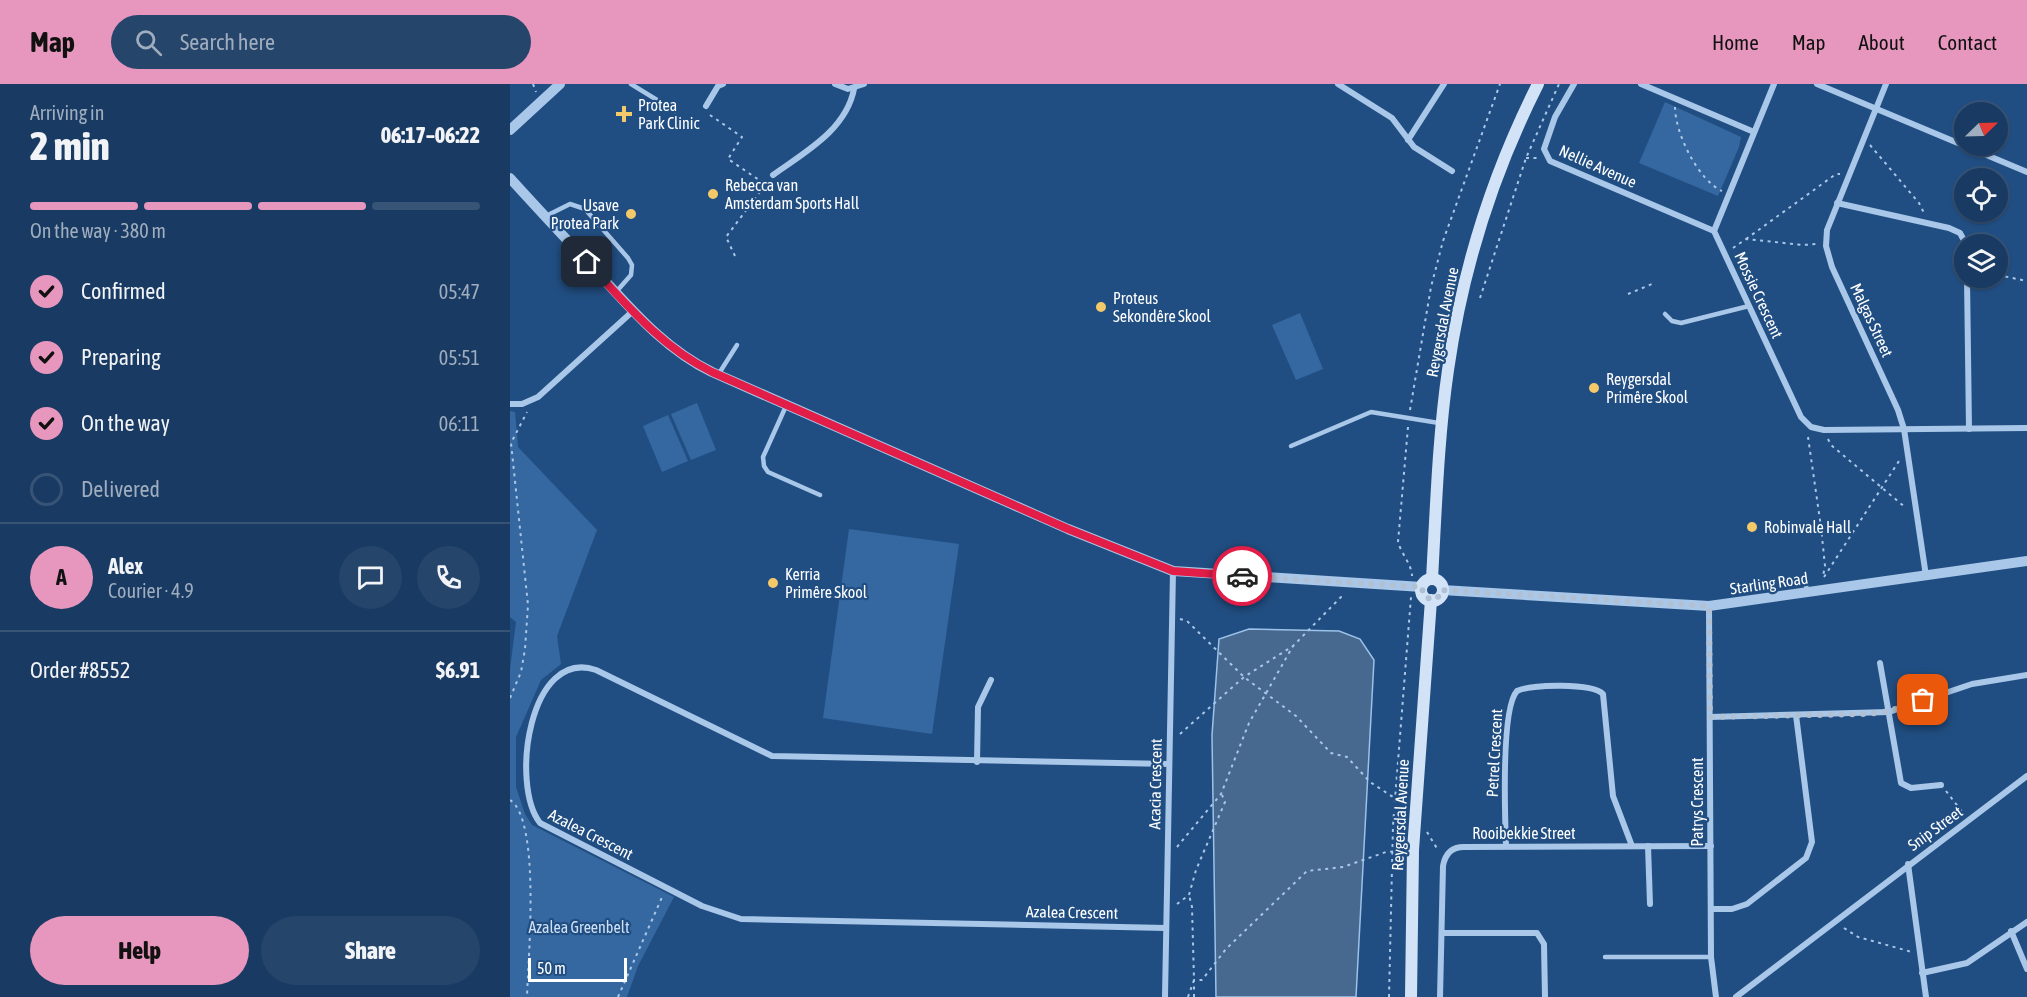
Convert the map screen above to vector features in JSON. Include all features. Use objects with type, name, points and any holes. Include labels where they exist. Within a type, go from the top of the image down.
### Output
[{"type":"main road","name":"Reygersdal Avenue","points":[[1432,579],[1442,423],[1454,332],[1472,255],[1507,154],[1538,84]]},
{"type":"main road","points":[[1432,579],[1441,584],[1442,590],[1440,596],[1431,600],[1417,587],[1432,579]]},
{"type":"main road","name":"Reygersdal Avenue","points":[[1411,997],[1413,850],[1431,600]]},
{"type":"street","points":[[510,130],[561,84]]},
{"type":"street","points":[[706,106],[718,86],[723,84]]},
{"type":"street","points":[[835,84],[842,88],[854,89],[864,84]]},
{"type":"street","points":[[1338,84],[1392,118],[1414,147],[1452,171]]},
{"type":"street","points":[[1408,140],[1444,84]]},
{"type":"street","name":"Nellie Avenue","points":[[1574,84],[1548,132],[1544,149],[1550,161],[1714,231]]},
{"type":"street","points":[[1642,84],[1754,132]]},
{"type":"street","points":[[1714,231],[1774,84]]},
{"type":"street","points":[[1818,84],[2027,172]]},
{"type":"street","name":"Malgas Street","points":[[1886,84],[1837,203],[1827,230],[1826,246],[1832,267],[1898,410],[1904,429],[1926,576]]},
{"type":"street","points":[[773,175],[831,132],[851,105],[854,89]]},
{"type":"street","points":[[510,178],[633,311],[685,358],[718,375],[1068,529],[1173,571],[1417,587]]},
{"type":"street","points":[[1837,203],[1955,230],[1958,234]]},
{"type":"street","name":"Mossie Crescent","points":[[1714,231],[1798,412],[1811,427]]},
{"type":"street","points":[[1967,288],[1969,429]]},
{"type":"street","points":[[510,404],[527,403],[538,397],[633,311]]},
{"type":"street","points":[[1811,427],[1824,430],[2027,428]]},
{"type":"street","name":"Starling Road","points":[[1442,590],[1709,606],[2027,561]]},
{"type":"street","name":"Acacia Crescent","points":[[1165,997],[1173,571]]},
{"type":"street","name":"Patrys Crescent","points":[[1709,606],[1711,957],[1716,997]]},
{"type":"street","points":[[1880,663],[1903,785],[1911,788],[1941,784]]},
{"type":"street","name":"Azalea Crescent","points":[[1166,928],[741,919],[702,906],[540,823],[525,806],[521,788],[522,735],[546,686],[561,671],[582,666],[596,670],[772,756],[977,762],[1169,764]]},
{"type":"street","points":[[1710,717],[1889,711],[1972,684],[2027,675]]},
{"type":"street","points":[[977,762],[978,707],[991,680]]},
{"type":"street","name":"Petrel Crescent","points":[[1506,846],[1505,793],[1511,700],[1521,689],[1590,687],[1603,694],[1613,796],[1632,846]]},
{"type":"street","points":[[1711,909],[1732,909],[1747,904],[1806,858],[1811,851],[1812,843],[1796,715]]},
{"type":"street","name":"Snip Street","points":[[1926,997],[1908,864],[2027,776]]},
{"type":"street","points":[[1648,846],[1650,904]]},
{"type":"street","name":"Rooibekkie Street","points":[[1445,857],[1458,847],[1711,846]]},
{"type":"street","points":[[1440,997],[1445,857]]},
{"type":"street","points":[[1736,997],[1908,864]]},
{"type":"street","points":[[1922,974],[1967,963],[2027,922]]},
{"type":"street","points":[[2011,931],[2027,969]]},
{"type":"street","points":[[1442,933],[1537,933],[1544,944],[1545,997]]},
{"type":"lane","points":[[631,84],[675,111]]},
{"type":"lane","points":[[546,216],[570,204],[585,209],[630,261],[631,275],[615,292]]},
{"type":"lane","points":[[1665,314],[1672,321],[1681,323],[1749,306]]},
{"type":"lane","points":[[718,375],[737,345]]},
{"type":"lane","points":[[786,405],[763,457],[764,466],[768,472],[820,495]]},
{"type":"lane","points":[[1291,446],[1371,412],[1442,423]]},
{"type":"lane","points":[[1805,577],[1807,593]]},
{"type":"lane","points":[[1605,957],[1711,957]]},
{"type":"path","points":[[1389,997],[1395,798],[1417,587],[1412,571],[1401,555],[1398,542],[1409,418],[1431,287],[1443,241],[1500,84]]},
{"type":"path","points":[[1480,298],[1526,158],[1560,84]]},
{"type":"path","points":[[1676,99],[1675,112],[1692,159],[1707,181],[1729,194]]},
{"type":"path","points":[[706,106],[702,110],[742,137],[728,159],[765,184]]},
{"type":"path","points":[[1862,141],[1874,148],[1901,185],[1919,203],[1929,224]]},
{"type":"path","points":[[1725,253],[1836,174],[1849,173]]},
{"type":"path","points":[[735,256],[726,237],[773,175]]},
{"type":"path","points":[[1746,240],[1826,246]]},
{"type":"path","points":[[2008,277],[2027,281]]},
{"type":"path","points":[[1628,294],[1652,284]]},
{"type":"path","points":[[510,698],[521,672],[528,605],[511,442],[527,412],[527,403]]},
{"type":"path","points":[[1811,427],[1808,436],[1825,566],[1820,591]]},
{"type":"path","points":[[1824,430],[1831,445],[1906,509],[1916,508]]},
{"type":"path","points":[[1823,579],[1898,462],[1908,458]]},
{"type":"path","points":[[1170,740],[1244,677],[1293,646],[1341,597],[1339,582]]},
{"type":"path","points":[[1172,617],[1187,621],[1244,677],[1267,692],[1296,716],[1331,753],[1347,757],[1370,782],[1395,798]]},
{"type":"path","points":[[1168,851],[1181,846],[1221,794],[1249,723],[1293,646]]},
{"type":"path","points":[[1941,784],[1969,820]]},
{"type":"path","points":[[1194,997],[1192,907],[1189,896],[1196,870],[1225,802],[1221,794]]},
{"type":"path","points":[[510,800],[526,823],[531,934],[527,997]]},
{"type":"path","points":[[1415,824],[1425,828],[1445,857]]},
{"type":"path","points":[[1194,980],[1202,980],[1226,949],[1307,871],[1342,867],[1392,851],[1413,850]]},
{"type":"path","points":[[618,997],[666,888]]},
{"type":"path","points":[[1167,910],[1189,896]]},
{"type":"path","points":[[1834,921],[1858,937],[1920,953]]},
{"type":"path","points":[[1188,997],[1194,980]]},
{"type":"green space","points":[[1665,102],[1741,137],[1718,196],[1639,163]]},
{"type":"green space","points":[[1300,313],[1323,369],[1296,380],[1272,325]]},
{"type":"green space","points":[[697,403],[716,450],[691,460],[671,414]]},
{"type":"green space","name":"Azalea Greenbelt","points":[[510,411],[515,412],[518,447],[597,530],[557,636],[561,664],[541,680],[516,737],[516,787],[525,814],[532,825],[674,897],[638,966],[627,997],[510,997],[510,669],[516,622],[510,617]]},
{"type":"green space","points":[[668,415],[688,461],[662,472],[643,426]]},
{"type":"green space","points":[[849,529],[959,544],[932,734],[823,718]]},
{"type":"shaded area","points":[[1249,629],[1339,631],[1360,639],[1374,660],[1356,997],[1216,997],[1212,735],[1219,639]]},
{"type":"way so far","points":[[1242,576],[1422,587],[1425,597],[1431,600],[1440,596],[1442,590],[1709,606],[1710,717],[1868,714],[1889,711],[1923,700]]},
{"type":"place","name":"Protea Park Clinic","points":[[624,114]]},
{"type":"place","name":"Rebecca van Amsterdam Sports Hall","points":[[713,194]]},
{"type":"place","name":"Usave Protea Park","points":[[631,214]]},
{"type":"place","name":"Proteus Sekondêre Skool","points":[[1101,307]]},
{"type":"place","name":"Reygersdal Primêre Skool","points":[[1594,388]]},
{"type":"place","name":"Robinvale Hall","points":[[1752,527]]},
{"type":"place","name":"Kerria Primêre Skool","points":[[773,583]]},
{"type":"route","points":[[587,262],[664,342],[685,358],[712,372],[1068,529],[1173,571],[1242,576]]}]
